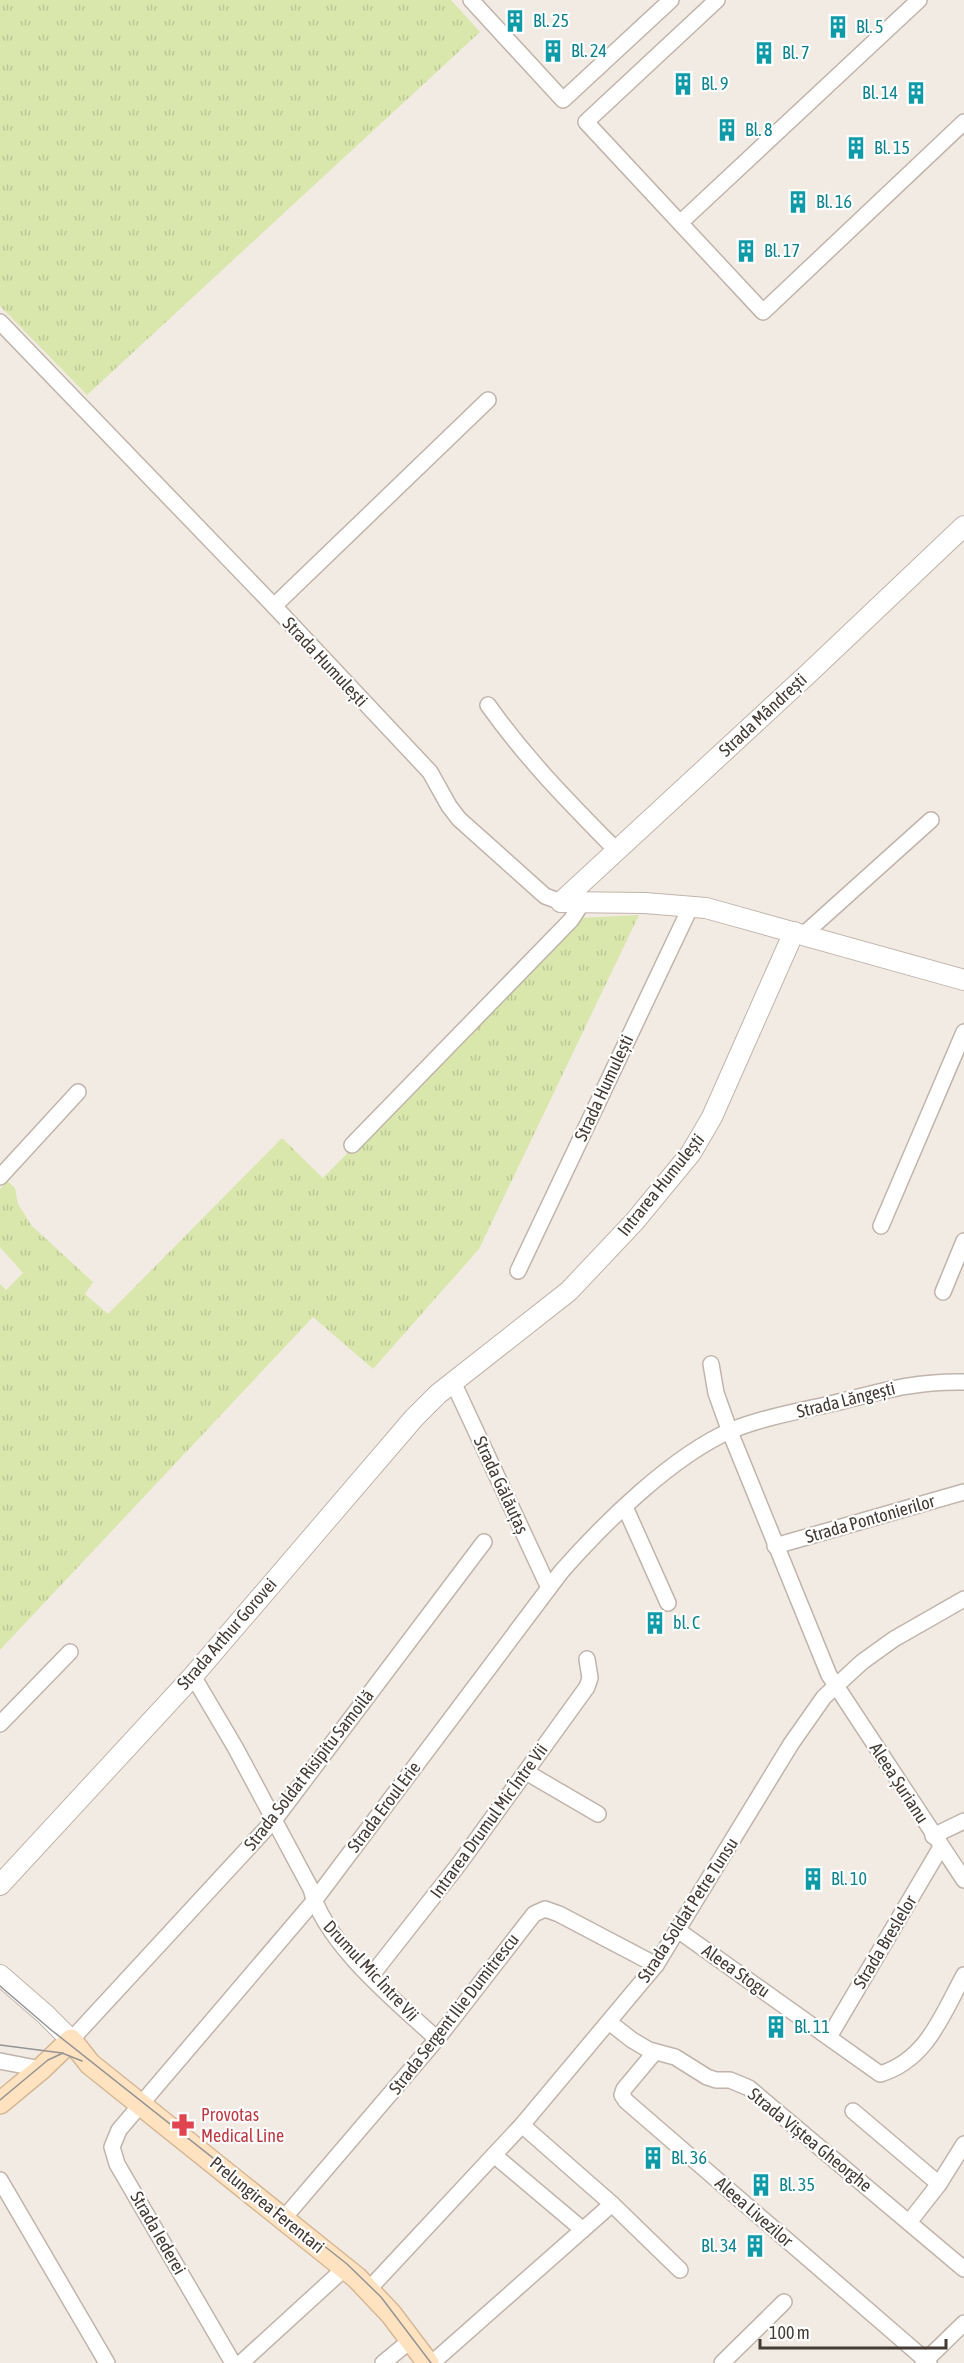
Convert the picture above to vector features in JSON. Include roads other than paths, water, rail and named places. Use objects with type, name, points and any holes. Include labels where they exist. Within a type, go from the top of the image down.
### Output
[{"type":"main road","name":"Prelungirea Ferentari","points":[[71,2040],[90,2064],[284,2218],[369,2289],[428,2363]]},
{"type":"main road","points":[[0,2103],[71,2040]]},
{"type":"main road","points":[[41,2068],[62,2063],[90,2064]]},
{"type":"street","points":[[471,0],[563,100],[671,0]]},
{"type":"street","points":[[717,0],[586,122],[763,312],[964,122]]},
{"type":"street","points":[[680,223],[918,0]]},
{"type":"street","name":"Strada Humulești","points":[[0,322],[274,606],[430,772],[459,819],[550,900],[582,903],[645,903],[691,906],[719,911],[964,980]]},
{"type":"street","points":[[274,606],[488,400]]},
{"type":"street","name":"Strada Mândrești","points":[[561,902],[964,526]]},
{"type":"street","points":[[488,705],[514,742],[537,769],[616,850]]},
{"type":"street","points":[[798,934],[931,820]]},
{"type":"street","points":[[352,1145],[571,920],[582,903]]},
{"type":"street","name":"Strada Humulești","points":[[518,1271],[691,906]]},
{"type":"street","name":"Intrarea Humulești","points":[[453,1382],[547,1309],[590,1270],[692,1153],[712,1117],[798,934]]},
{"type":"street","points":[[881,1226],[964,1032]]},
{"type":"street","points":[[0,1178],[78,1092]]},
{"type":"street","points":[[943,1292],[964,1241]]},
{"type":"street","points":[[711,1364],[716,1393],[730,1432],[775,1546],[835,1685]]},
{"type":"street","name":"Strada Gălăuțaș","points":[[453,1382],[549,1588]]},
{"type":"street","name":"Strada Arthur Gorovei","points":[[0,1885],[193,1676],[414,1418],[453,1382]]},
{"type":"street","name":"Strada Lăngești","points":[[730,1432],[758,1422],[918,1383],[964,1382]]},
{"type":"street","name":"Strada Eroul Erie","points":[[141,2105],[314,1901],[549,1588],[594,1536],[677,1464],[730,1432]]},
{"type":"street","name":"Strada Pontonierilor","points":[[775,1546],[964,1492]]},
{"type":"street","points":[[625,1507],[668,1604]]},
{"type":"street","name":"Strada Soldat Risipitu Samoilă","points":[[71,2040],[274,1819],[484,1542]]},
{"type":"street","name":"Strada Soldat Petre Tunsu","points":[[369,2289],[522,2125],[656,1965],[679,1931],[791,1744],[813,1711],[835,1685],[894,1639],[964,1599]]},
{"type":"street","points":[[0,1724],[70,1653]]},
{"type":"street","name":"Intrarea Drumul Mic Între Vii","points":[[371,1976],[459,1864],[587,1687],[590,1678],[587,1659]]},
{"type":"street","name":"Drumul Mic Între Vii","points":[[193,1676],[235,1746],[274,1819],[311,1889],[326,1926],[371,1976],[437,2039]]},
{"type":"street","name":"Aleea Șurianu","points":[[835,1685],[964,1880]]},
{"type":"street","points":[[526,1772],[598,1814]]},
{"type":"street","points":[[937,1842],[964,1821]]},
{"type":"street","name":"Strada Breslelor","points":[[829,2037],[937,1842]]},
{"type":"street","name":"Strada Sergent Ilie Dumitrescu","points":[[284,2218],[437,2039],[528,1920],[539,1910],[549,1910],[559,1914],[656,1965]]},
{"type":"street","name":"Aleea Stogu","points":[[679,1931],[880,2074],[902,2065],[923,2047],[964,1975]]},
{"type":"street","name":"Prelungirea Ferentari","points":[[0,1975],[71,2040]]},
{"type":"street","name":"Strada Viștea Gheorghe","points":[[609,2022],[632,2040],[655,2052],[675,2057],[707,2077],[716,2080],[730,2080],[749,2088],[910,2221],[964,2269]]},
{"type":"street","name":"Aleea Livezilor","points":[[655,2052],[624,2089],[622,2095],[626,2101],[926,2362]]},
{"type":"street","points":[[0,2061],[41,2068]]},
{"type":"street","name":"Strada Iederei","points":[[141,2105],[114,2139],[112,2147],[114,2155],[233,2363]]},
{"type":"street","points":[[853,2111],[939,2184]]},
{"type":"street","points":[[522,2125],[612,2204],[680,2270]]},
{"type":"street","points":[[910,2221],[939,2184],[964,2144]]},
{"type":"street","points":[[494,2155],[583,2230]]},
{"type":"street","points":[[0,2180],[106,2363]]},
{"type":"street","points":[[432,2363],[612,2204]]},
{"type":"street","points":[[241,2363],[345,2268]]},
{"type":"street","points":[[722,2363],[784,2302]]},
{"type":"street","points":[[926,2362],[964,2323]]},
{"type":"street","points":[[383,2363],[411,2340]]},
{"type":"tram line","points":[[0,1986],[50,2029],[347,2264],[381,2297],[431,2363]]},
{"type":"tram line","points":[[0,2045],[62,2053],[82,2061]]},
{"type":"tram line","points":[[0,2100],[48,2060],[63,2053]]},
{"type":"place","name":"Bl. 25","points":[[515,21]]},
{"type":"place","name":"Bl. 5","points":[[838,27]]},
{"type":"place","name":"Bl. 24","points":[[553,51]]},
{"type":"place","name":"Bl. 7","points":[[764,53]]},
{"type":"place","name":"Bl. 9","points":[[683,84]]},
{"type":"place","name":"Bl. 14","points":[[916,93]]},
{"type":"place","name":"Bl. 8","points":[[727,130]]},
{"type":"place","name":"Bl. 15","points":[[856,148]]},
{"type":"place","name":"Bl. 16","points":[[798,202]]},
{"type":"place","name":"Bl. 17","points":[[746,251]]},
{"type":"place","name":"bl. C","points":[[655,1623]]},
{"type":"place","name":"Bl. 10","points":[[813,1879]]},
{"type":"place","name":"Bl. 11","points":[[776,2027]]},
{"type":"place","name":"Provotas Medical Line","points":[[183,2125]]},
{"type":"place","name":"Bl. 36","points":[[653,2158]]},
{"type":"place","name":"Bl. 35","points":[[761,2185]]},
{"type":"place","name":"Bl. 34","points":[[755,2246]]}]
